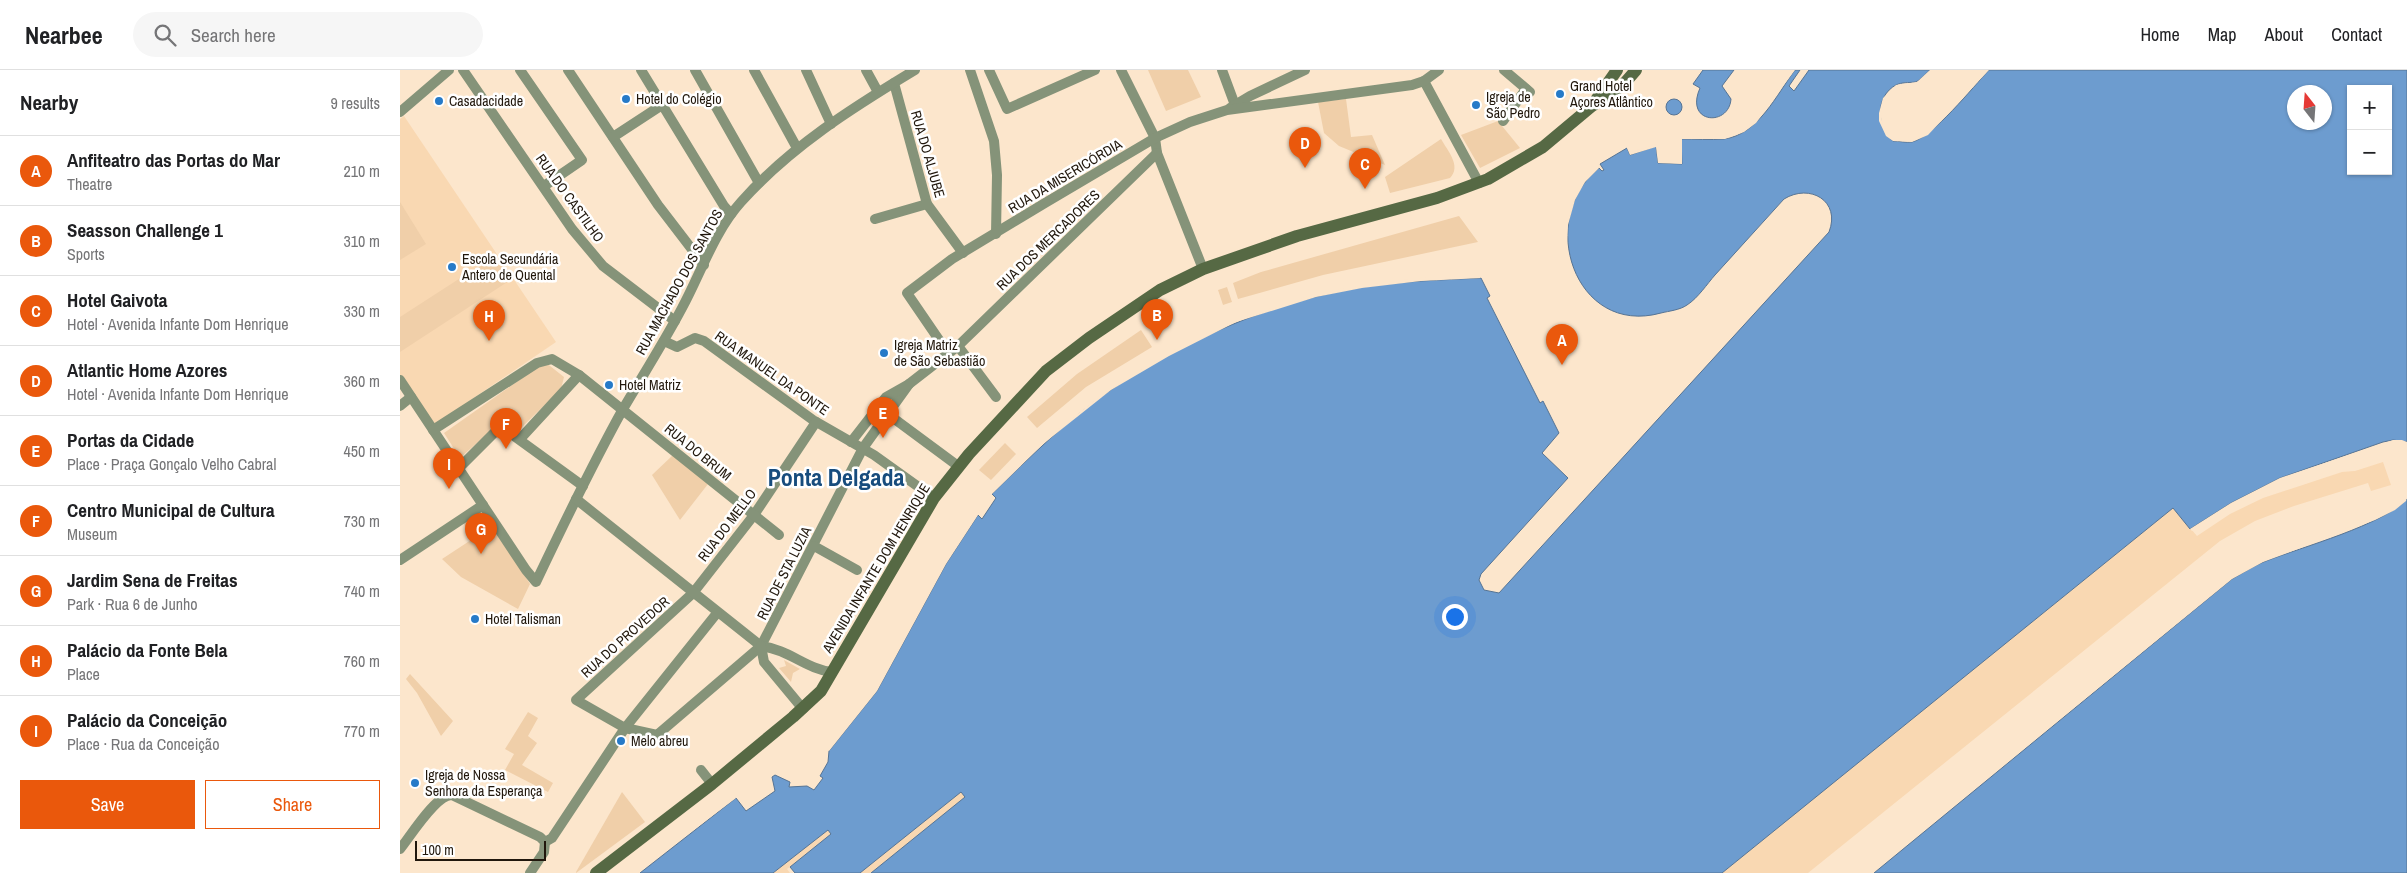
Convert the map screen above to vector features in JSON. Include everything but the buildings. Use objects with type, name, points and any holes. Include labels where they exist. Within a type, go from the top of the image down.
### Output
[{"type":"main road","name":"AVENIDA INFANTE DOM HENRIQUE","points":[[596,873],[712,784],[821,691],[934,498],[958,466],[1005,413],[1046,371],[1089,338],[1160,290],[1203,269],[1297,236],[1437,198],[1480,182],[1520,162],[1543,147],[1592,106],[1623,84],[1636,70]]},
{"type":"main road","name":"AVENIDA INFANTE DOM HENRIQUE","points":[[1592,106],[1611,72]]},
{"type":"street","points":[[400,112],[449,70]]},
{"type":"street","name":"RUA DO CASTILHO","points":[[463,70],[572,228],[603,266],[675,321]]},
{"type":"street","points":[[520,70],[582,160],[544,186]]},
{"type":"street","points":[[568,70],[658,205],[704,265]]},
{"type":"street","points":[[641,70],[724,206],[731,214]]},
{"type":"street","points":[[695,70],[759,183]]},
{"type":"street","points":[[754,70],[797,148]]},
{"type":"street","points":[[806,70],[831,124]]},
{"type":"street","points":[[866,70],[878,92]]},
{"type":"street","name":"RUA MACHADO DOS SANTOS","points":[[483,505],[536,582],[576,499],[623,410],[664,341],[731,214],[759,183],[797,148],[878,92],[915,70]]},
{"type":"street","points":[[970,70],[994,141],[997,175],[993,236]]},
{"type":"street","points":[[989,70],[1007,109],[1095,70]]},
{"type":"street","points":[[1121,70],[1155,138],[1157,153],[1203,269]]},
{"type":"street","points":[[1222,70],[1231,108]]},
{"type":"street","points":[[1231,108],[1250,96],[1305,70]]},
{"type":"street","points":[[1231,108],[1255,107],[1390,89],[1424,80],[1439,70]]},
{"type":"street","points":[[1503,121],[1528,90],[1504,70]]},
{"type":"street","points":[[1424,80],[1480,182]]},
{"type":"street","name":"RUA DO ALJUBE","points":[[894,83],[927,204],[963,253]]},
{"type":"street","points":[[1250,96],[1249,102],[1255,107]]},
{"type":"street","points":[[613,137],[662,105]]},
{"type":"street","name":"RUA DA MISERICÓRDIA","points":[[948,353],[908,293],[963,253],[1155,138],[1190,122],[1231,108]]},
{"type":"street","name":"RUA DOS MERCADORES","points":[[909,384],[958,346],[1157,153]]},
{"type":"street","points":[[875,219],[927,204]]},
{"type":"street","name":"RUA MANUEL DA PONTE","points":[[664,341],[677,347],[695,338],[704,341],[816,422],[863,448],[934,498]]},
{"type":"street","points":[[958,346],[996,397]]},
{"type":"street","name":"RUA DO BRUM","points":[[433,430],[545,359],[559,361],[779,535]]},
{"type":"street","points":[[520,439],[579,375]]},
{"type":"street","points":[[400,380],[483,505],[402,555]]},
{"type":"street","points":[[851,442],[877,406],[886,397],[909,384]]},
{"type":"street","name":"RUA DE STA LUZIA","points":[[761,646],[863,448],[886,413],[909,384]]},
{"type":"street","points":[[400,406],[412,397]]},
{"type":"street","points":[[877,406],[958,466]]},
{"type":"street","name":"RUA DO MELLO","points":[[693,594],[754,514],[816,422]]},
{"type":"street","points":[[459,468],[497,430],[503,428],[583,486]]},
{"type":"street","points":[[576,499],[693,594],[761,646],[778,649],[821,671],[832,672]]},
{"type":"street","points":[[814,546],[856,570]]},
{"type":"street","name":"RUA DO PROVEDOR","points":[[625,728],[576,700],[693,594]]},
{"type":"street","points":[[545,842],[552,838],[625,728],[717,613]]},
{"type":"street","points":[[761,646],[764,662],[803,708]]},
{"type":"street","points":[[625,728],[657,735],[761,646]]},
{"type":"street","points":[[701,770],[712,784]]},
{"type":"street","points":[[400,850],[438,800],[447,794],[456,796],[533,833],[545,842]]},
{"type":"street","points":[[530,873],[544,852],[545,842]]},
{"type":"shaded area","points":[[1148,70],[1188,70],[1201,97],[1166,111]]},
{"type":"shaded area","points":[[1346,99],[1351,137],[1372,135],[1385,165],[1339,146],[1324,133],[1318,102]]},
{"type":"shaded area","name":"Escola Secundária Antero de Quental","points":[[404,116],[556,342],[434,425],[400,375],[400,119]]},
{"type":"shaded area","points":[[1498,121],[1520,148],[1480,168],[1461,135]]},
{"type":"shaded area","points":[[1441,139],[1454,163],[1453,173],[1450,178],[1390,193],[1385,177]]},
{"type":"shaded area","points":[[400,202],[426,244],[400,260]]},
{"type":"shaded area","points":[[1459,216],[1478,242],[1323,275],[1238,299],[1233,283],[1261,272]]},
{"type":"shaded area","points":[[496,255],[512,279],[400,352],[400,317]]},
{"type":"shaded area","points":[[1227,287],[1232,302],[1223,305],[1218,290]]},
{"type":"shaded area","points":[[1141,330],[1152,347],[1086,387],[1037,428],[1027,417],[1077,374]]},
{"type":"shaded area","points":[[545,362],[564,377],[561,389],[521,428],[504,419],[460,458],[444,433]]},
{"type":"shaded area","points":[[1005,443],[1016,454],[991,480],[979,470]]},
{"type":"shaded area","points":[[673,455],[708,484],[680,520],[652,475]]},
{"type":"shaded area","points":[[2383,462],[2391,485],[2371,491],[2368,483],[2294,506],[2255,521],[2220,541],[1808,873],[1722,873],[2173,508],[2197,536],[2230,514],[2263,498],[2342,472],[2355,471]]},
{"type":"shaded area","points":[[482,509],[530,584],[518,609],[461,577],[442,559],[471,540],[463,521]]},
{"type":"shaded area","points":[[784,660],[800,669],[793,673],[791,682],[779,668],[786,666]]},
{"type":"shaded area","points":[[410,674],[453,721],[441,736],[417,693],[406,679]]},
{"type":"shaded area","points":[[528,712],[538,718],[528,736],[537,743],[522,765],[553,783],[548,792],[505,770],[514,754],[505,749]]},
{"type":"shaded area","points":[[622,792],[645,822],[576,873],[576,872]]},
{"type":"shaded area","points":[[961,792],[965,797],[871,873],[860,873]]},
{"type":"shaded area","points":[[828,830],[831,834],[787,869],[790,873],[773,873]]},
{"type":"water","points":[[1703,70],[1734,70],[1722,86],[1731,99],[1728,108],[1723,114],[1716,117],[1709,118],[1702,115],[1698,109],[1697,100],[1700,88],[1693,84]]},
{"type":"water","points":[[1795,70],[1800,70],[1789,86],[1794,91],[1809,70],[1930,70],[1915,82],[1896,85],[1889,90],[1881,104],[1881,120],[1887,135],[1893,141],[1912,142],[1921,138],[1941,122],[1989,70],[2407,70],[2407,442],[2393,440],[2383,442],[2280,478],[2231,503],[2190,529],[2173,508],[1722,873],[871,873],[965,797],[961,792],[860,873],[795,873],[790,867],[831,834],[828,830],[773,873],[640,873],[736,798],[746,811],[775,791],[772,777],[775,775],[790,782],[789,787],[807,786],[814,790],[823,778],[820,776],[828,762],[829,751],[877,691],[946,564],[978,515],[982,519],[996,498],[992,494],[1035,452],[1112,389],[1170,354],[1201,338],[1264,312],[1330,293],[1363,287],[1407,282],[1481,278],[1490,296],[1487,298],[1540,403],[1543,401],[1559,433],[1542,453],[1568,478],[1481,574],[1479,580],[1484,590],[1499,593],[1829,232],[1832,221],[1831,212],[1827,204],[1813,194],[1804,193],[1784,199],[1691,302],[1684,307],[1674,310],[1631,316],[1606,308],[1587,291],[1574,268],[1568,242],[1570,215],[1580,190],[1599,168],[1602,171],[1604,170],[1600,164],[1627,148],[1630,155],[1656,146],[1658,163],[1682,164],[1681,139],[1724,139],[1736,136],[1757,122]]},
{"type":"water","points":[[1671,99],[1677,99],[1682,104],[1680,113],[1671,115],[1666,110],[1666,104]]},
{"type":"water","points":[[2407,499],[2407,873],[1874,873],[2232,579],[2262,563],[2380,518],[2396,509]]},
{"type":"pier","points":[[1792,70],[1795,70],[1756,123],[1744,132],[1725,139],[1682,139],[1682,164],[1658,163],[1656,147],[1630,155],[1626,146],[1629,146],[1631,152],[1657,144],[1660,161],[1679,161],[1680,137],[1724,136],[1742,130],[1755,121]]},
{"type":"pier","points":[[1930,70],[1932,72],[1918,84],[1897,87],[1885,99],[1881,114],[1882,121],[1888,134],[1894,139],[1912,139],[1926,133],[1986,70],[1989,70],[1928,135],[1912,142],[1893,141],[1886,136],[1879,121],[1883,98],[1896,85],[1917,82]]},
{"type":"pier","points":[[1597,166],[1599,168],[1585,182],[1575,200],[1568,225],[1567,244],[1565,244],[1565,224],[1573,199],[1583,180]]},
{"type":"pier","points":[[1479,276],[1481,278],[1421,281],[1362,288],[1316,297],[1236,322],[1169,356],[1111,390],[1043,444],[992,494],[990,493],[1042,442],[1110,388],[1168,353],[1235,320],[1315,294],[1361,285],[1421,278]]},
{"type":"pier","points":[[2393,440],[2402,440],[2407,442],[2407,445],[2393,442],[2383,444],[2281,480],[2232,505],[2192,531],[2190,529],[2231,503],[2280,478]]},
{"type":"pier","points":[[2407,497],[2406,501],[2395,510],[2375,520],[2263,562],[2232,579],[1872,873],[2231,577],[2263,560],[2374,518],[2394,508]]},
{"type":"pier","points":[[976,514],[978,515],[946,564],[877,691],[829,751],[828,748],[875,689],[944,562]]},
{"type":"pier","points":[[734,796],[736,798],[637,873],[638,871]]},
{"type":"place","name":"Grand Hotel Açores Atlântico","points":[[1560,94]]},
{"type":"place","name":"Hotel do Colégio","points":[[626,99]]},
{"type":"place","name":"Casadacidade","points":[[439,101]]},
{"type":"place","name":"Igreja de São Pedro","points":[[1476,105]]},
{"type":"place","name":"Atlantic Home Azores","points":[[1305,168]]},
{"type":"place","name":"Hotel Gaivota","points":[[1365,189]]},
{"type":"place","name":"Escola Secundária Antero de Quental","points":[[452,267]]},
{"type":"place","name":"Seasson Challenge 1","points":[[1157,340]]},
{"type":"place","name":"Palácio da Fonte Bela","points":[[489,341]]},
{"type":"place","name":"Igreja Matriz de São Sebastião","points":[[884,353]]},
{"type":"place","name":"Anfiteatro das Portas do Mar","points":[[1562,365]]},
{"type":"place","name":"Hotel Matriz","points":[[609,385]]},
{"type":"place","name":"Portas da Cidade","points":[[883,438]]},
{"type":"place","name":"Centro Municipal de Cultura","points":[[506,449]]},
{"type":"place","name":"Palácio da Conceição","points":[[449,489]]},
{"type":"place","name":"Jardim Sena de Freitas","points":[[481,554]]},
{"type":"place","name":"Hotel Talisman","points":[[475,619]]},
{"type":"place","name":"Melo abreu","points":[[621,741]]},
{"type":"place","name":"Igreja de Nossa Senhora da Esperança","points":[[415,783]]},
{"type":"district","name":"Ponta Delgada","points":[[836,478]]}]
